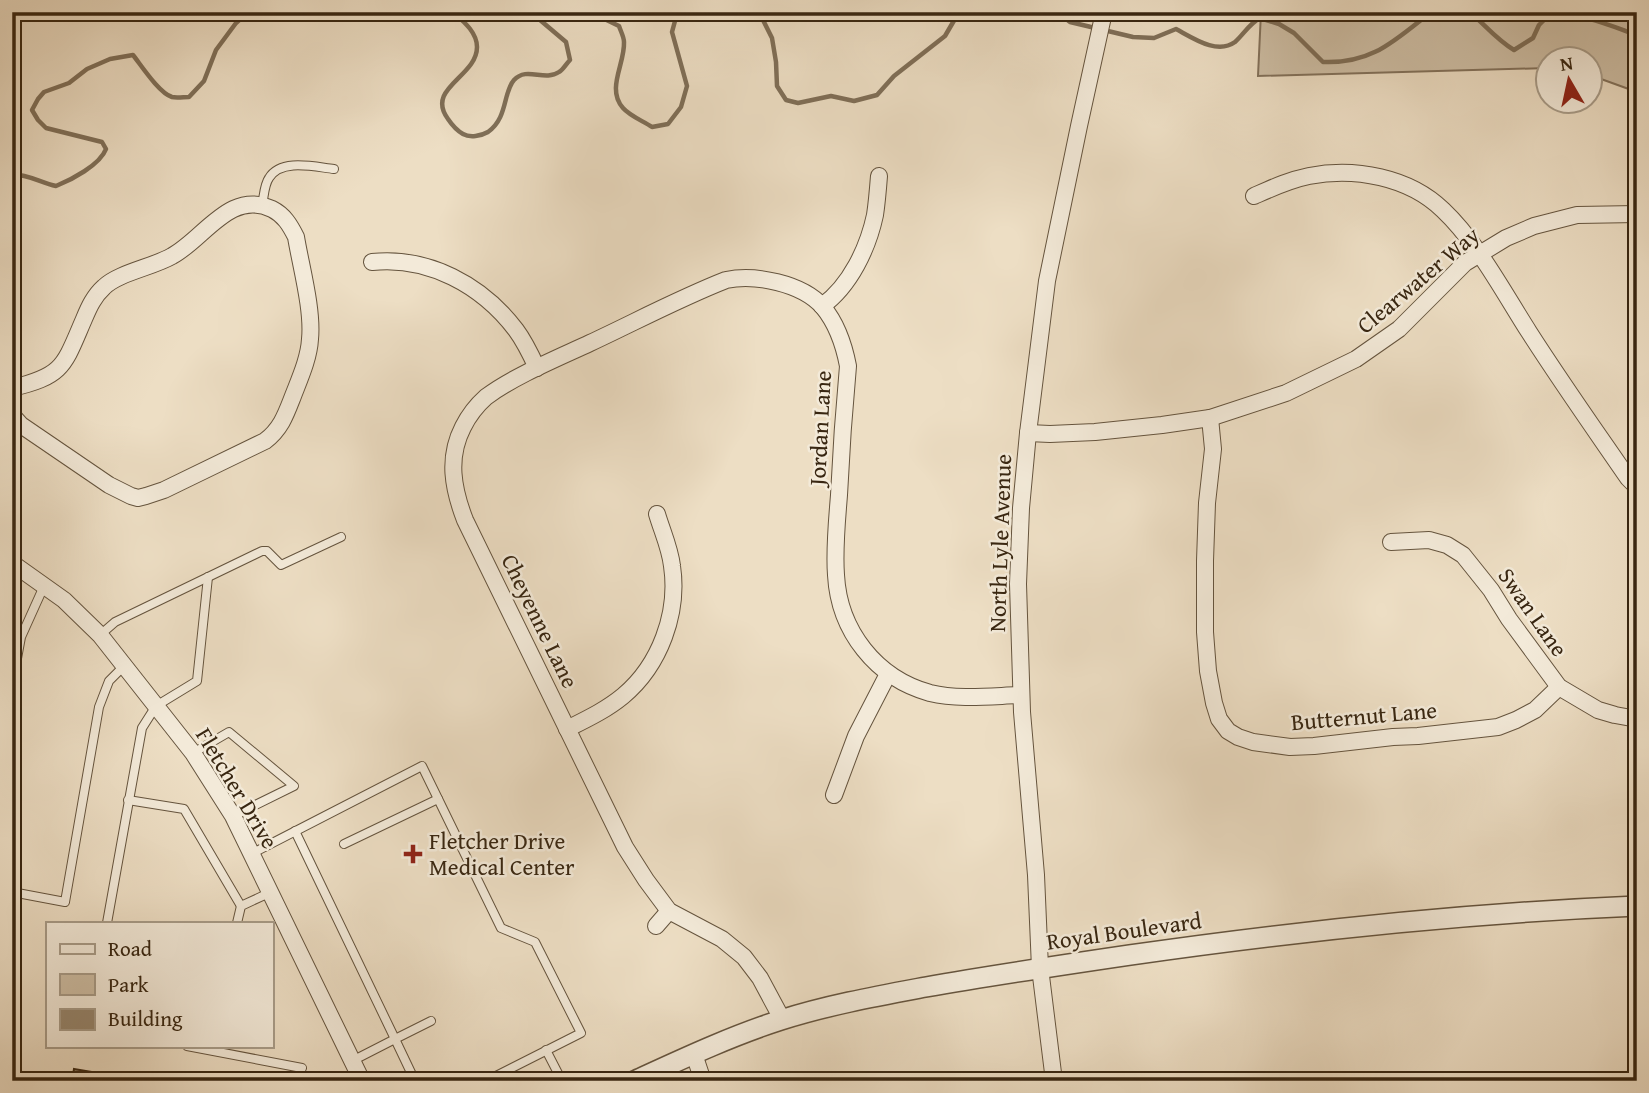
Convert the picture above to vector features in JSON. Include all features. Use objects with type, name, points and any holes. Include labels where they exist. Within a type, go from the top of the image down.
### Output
[{"type":"street","name":"North Lyle Avenue","points":[[1054,1081],[1040,968],[1036,875],[1021,695],[1018,584],[1021,508],[1047,281],[1104,12]]},
{"type":"street","points":[[1254,196],[1279,184],[1309,176],[1337,173],[1365,174],[1388,179],[1426,196],[1444,211],[1478,254],[1628,478],[1637,486]]},
{"type":"street","points":[[822,306],[840,289],[863,253],[875,214],[879,176]]},
{"type":"street","points":[[12,388],[35,383],[64,363],[90,304],[106,285],[182,251],[232,208],[250,204],[262,205],[280,214],[292,229],[296,237],[311,338],[305,364],[283,420],[265,441],[172,486],[138,498],[119,492],[21,425],[12,415]]},
{"type":"street","name":"Clearwater Way","points":[[1028,433],[1095,432],[1210,418],[1286,393],[1356,359],[1399,329],[1465,263],[1506,238],[1534,226],[1577,215],[1637,214]]},
{"type":"street","points":[[372,262],[402,261],[442,272],[466,283],[489,300],[515,329],[537,368]]},
{"type":"street","name":"Jordan Lane","points":[[537,368],[726,280],[739,277],[767,279],[812,297],[822,306],[837,329],[848,366],[835,555],[838,595],[851,631],[864,650],[888,674],[910,686],[939,694],[967,697],[1021,695]]},
{"type":"street","name":"Cheyenne Lane","points":[[537,368],[484,399],[463,427],[454,452],[453,469],[454,484],[465,520],[625,848],[669,911],[722,939],[744,957],[760,978],[782,1019]]},
{"type":"street","name":"Butternut Lane","points":[[1210,418],[1213,449],[1207,503],[1205,632],[1214,703],[1219,719],[1228,731],[1253,741],[1290,747],[1314,747],[1497,727],[1535,710],[1559,687]]},
{"type":"street","points":[[567,729],[603,711],[623,696],[641,678],[658,651],[671,617],[674,576],[657,514]]},
{"type":"street","name":"Swan Lane","points":[[1391,542],[1429,540],[1447,545],[1463,555],[1492,590],[1509,619],[1559,687],[1598,710],[1637,719]]},
{"type":"street","name":"Fletcher Drive","points":[[12,563],[64,600],[100,635],[193,752],[233,816],[362,1081]]},
{"type":"street","points":[[834,795],[856,736],[888,674]]},
{"type":"street","name":"Royal Boulevard","points":[[634,1081],[782,1019],[881,995],[1217,942],[1360,925],[1637,906]]},
{"type":"street","points":[[656,926],[669,911]]},
{"type":"street","points":[[694,1054],[703,1081]]},
{"type":"lane","points":[[262,205],[268,178],[279,168],[300,166],[334,169]]},
{"type":"lane","points":[[100,635],[115,622],[262,551],[267,551],[281,565],[341,537]]},
{"type":"lane","points":[[107,922],[142,728],[156,706],[197,681],[208,577]]},
{"type":"lane","points":[[12,685],[21,637],[44,586]]},
{"type":"lane","points":[[12,892],[65,902],[99,707],[109,681],[123,667]]},
{"type":"lane","points":[[193,752],[229,732],[294,786],[233,816]]},
{"type":"lane","points":[[251,854],[422,766],[501,928],[535,942],[581,1033],[486,1081]]},
{"type":"lane","points":[[344,844],[438,799]]},
{"type":"lane","points":[[128,800],[184,809],[241,906],[237,922]]},
{"type":"lane","points":[[295,831],[415,1081]]},
{"type":"lane","points":[[241,906],[269,892]]},
{"type":"lane","points":[[352,1061],[431,1021]]},
{"type":"lane","points":[[214,1048],[302,1068]]},
{"type":"lane","points":[[547,1050],[562,1081]]},
{"type":"green space","points":[[1261,12],[1637,12],[1637,92],[1604,80],[1604,46],[1534,46],[1534,68],[1258,76]]},
{"type":"building","points":[[74,1069],[110,1075],[109,1081],[72,1081]]},
{"type":"waterway","points":[[12,174],[56,186],[77,176],[98,161],[106,149],[102,142],[46,128],[32,110],[44,92],[69,83],[87,69],[110,59],[133,55],[156,85],[167,94],[189,97],[204,81],[216,50],[248,12]]},
{"type":"waterway","points":[[453,12],[472,32],[477,47],[469,67],[447,91],[443,108],[456,129],[472,136],[488,132],[499,120],[508,91],[519,76],[553,75],[570,60],[566,42],[540,20],[541,12]]},
{"type":"waterway","points":[[590,12],[619,26],[624,50],[616,85],[618,101],[629,114],[652,127],[668,124],[681,107],[687,86],[672,32],[675,21],[683,12]]},
{"type":"waterway","points":[[759,12],[772,38],[777,86],[786,100],[798,103],[831,96],[854,101],[877,95],[894,76],[945,36],[959,12]]},
{"type":"waterway","points":[[1057,12],[1070,22],[1133,37],[1154,38],[1176,29],[1205,44],[1221,47],[1235,42],[1260,18],[1279,24],[1294,33],[1323,62],[1355,59],[1382,49],[1431,12]]},
{"type":"waterway","points":[[1470,12],[1514,50],[1533,38],[1539,25],[1550,14],[1584,18],[1637,35]]},
{"type":"place","name":"Fletcher Drive Medical Center","points":[[413,854]]}]
